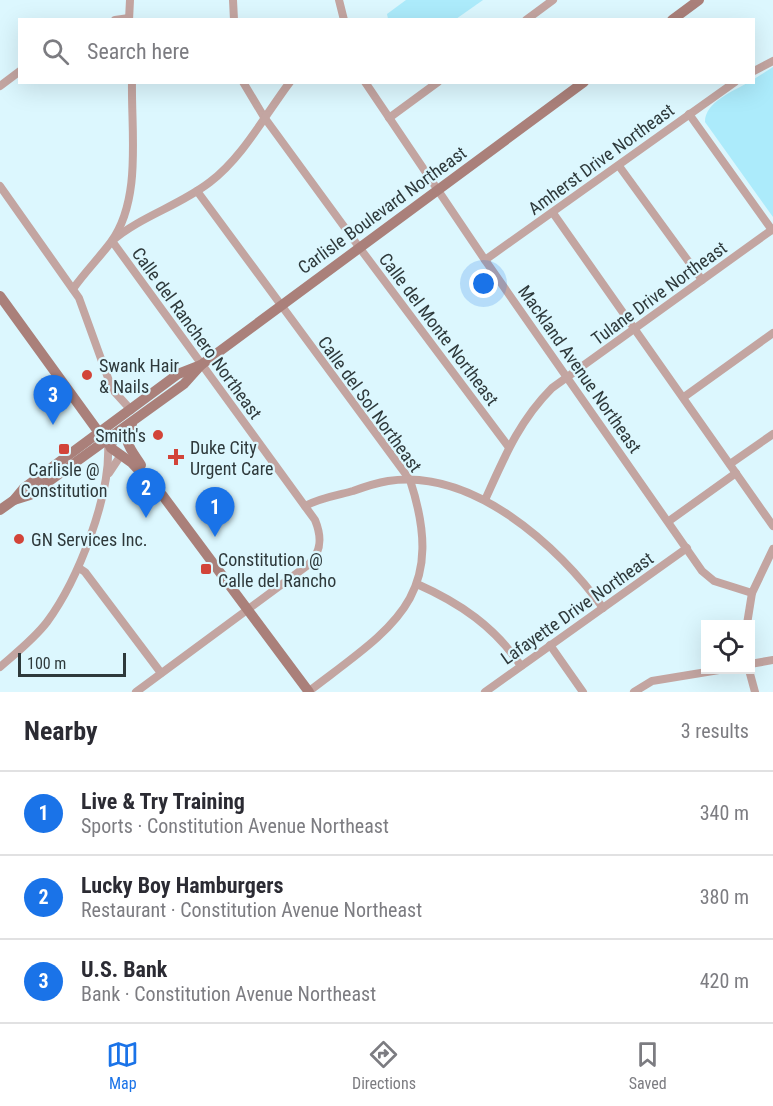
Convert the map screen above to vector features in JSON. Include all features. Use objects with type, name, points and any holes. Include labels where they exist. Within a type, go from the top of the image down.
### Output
[{"type":"main road","points":[[675,18],[699,0]]},
{"type":"main road","name":"Carlisle Boulevard Northeast","points":[[134,415],[160,402],[189,379],[201,365],[279,306],[581,84]]},
{"type":"main road","points":[[0,297],[111,448],[161,494]]},
{"type":"main road","name":"Carlisle Boulevard Northeast","points":[[0,510],[14,500],[30,495],[134,415],[178,374],[189,367],[201,365]]},
{"type":"main road","points":[[160,402],[159,397],[172,386],[178,374]]},
{"type":"main road","points":[[134,415],[126,442],[161,494],[308,692]]},
{"type":"main road","points":[[103,437],[128,452],[141,465]]},
{"type":"street","points":[[129,18],[130,0]]},
{"type":"street","points":[[233,0],[234,18]]},
{"type":"street","points":[[339,0],[344,18]]},
{"type":"street","points":[[529,18],[553,0]]},
{"type":"street","points":[[755,70],[773,61]]},
{"type":"street","points":[[0,86],[18,72]]},
{"type":"street","points":[[73,289],[112,241],[126,211],[131,178],[132,84]]},
{"type":"street","name":"Calle del Monte Northeast","points":[[244,84],[264,117],[508,446]]},
{"type":"street","points":[[112,241],[142,219],[197,191],[223,172],[289,84]]},
{"type":"street","name":"Mackland Avenue Northeast","points":[[366,84],[485,260],[707,576],[752,593]]},
{"type":"street","points":[[389,118],[435,84]]},
{"type":"street","name":"Amherst Drive Northeast","points":[[485,260],[732,84]]},
{"type":"street","points":[[689,114],[772,230]]},
{"type":"street","points":[[619,166],[702,280]]},
{"type":"street","points":[[0,186],[73,289],[84,309],[112,389],[134,415]]},
{"type":"street","name":"Calle del Sol Northeast","points":[[197,191],[279,306],[410,480],[422,522],[417,584],[396,621],[384,634],[308,692]]},
{"type":"street","points":[[553,213],[773,526]]},
{"type":"street","name":"Tulane Drive Northeast","points":[[485,500],[508,446],[531,409],[567,377],[772,230]]},
{"type":"street","name":"Calle del Ranchero Northeast","points":[[112,241],[306,506],[319,531],[320,542],[314,559],[136,692]]},
{"type":"street","points":[[684,397],[773,333]]},
{"type":"street","points":[[730,464],[773,434]]},
{"type":"street","points":[[103,437],[108,474]]},
{"type":"street","points":[[0,667],[47,622],[79,568],[108,474],[121,455]]},
{"type":"street","points":[[669,521],[736,473]]},
{"type":"street","points":[[306,506],[388,481],[410,480],[442,486],[485,500],[534,533],[560,556],[583,580],[603,608]]},
{"type":"street","name":"Lafayette Drive Northeast","points":[[485,692],[687,548]]},
{"type":"street","points":[[748,620],[752,593],[773,549]]},
{"type":"street","points":[[79,568],[85,572],[161,673]]},
{"type":"street","points":[[417,584],[453,601],[481,619],[503,642],[521,666]]},
{"type":"street","points":[[550,645],[584,692]]},
{"type":"street","points":[[755,663],[773,660]]},
{"type":"street","points":[[634,692],[652,681],[701,672]]},
{"type":"street","points":[[750,674],[754,692]]},
{"type":"shaded area","points":[[406,0],[483,0],[457,18],[388,18],[387,14]]},
{"type":"shaded area","points":[[773,67],[773,217],[705,122],[706,115],[714,103],[745,84],[755,84],[755,78]]},
{"type":"place","name":"Swank Hair & Nails","points":[[87,375]]},
{"type":"place","name":"U.S. Bank","points":[[53,425]]},
{"type":"place","name":"Smith's","points":[[158,435]]},
{"type":"place","name":"Carlisle @ Constitution","points":[[64,449]]},
{"type":"place","name":"Duke City Urgent Care","points":[[176,457]]},
{"type":"place","name":"Lucky Boy Hamburgers","points":[[146,518]]},
{"type":"place","name":"Live & Try Training","points":[[215,537]]},
{"type":"place","name":"GN Services Inc.","points":[[19,539]]},
{"type":"place","name":"Constitution @ Calle del Rancho","points":[[206,569]]}]
